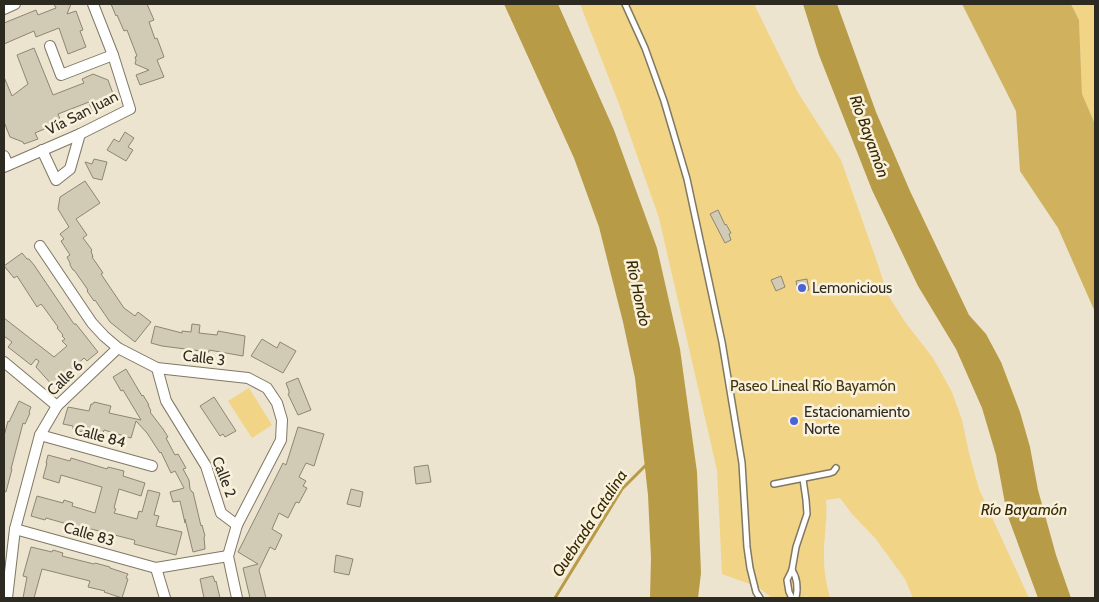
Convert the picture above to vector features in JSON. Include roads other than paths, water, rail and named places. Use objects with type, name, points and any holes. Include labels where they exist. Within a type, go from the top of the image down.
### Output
[{"type":"street","points":[[4,9],[15,4]]},
{"type":"street","name":"Vía San Juan","points":[[5,163],[80,134],[130,109],[113,54],[93,4]]},
{"type":"street","points":[[50,46],[61,75],[113,54]]},
{"type":"street","points":[[42,150],[56,180],[70,169],[80,134]]},
{"type":"street","name":"Calle 3","points":[[40,246],[92,323],[118,348],[157,368],[248,378],[266,388],[277,402],[282,420],[281,440],[237,525]]},
{"type":"street","name":"Calle 6","points":[[7,598],[15,529],[40,435],[57,406],[118,348]]},
{"type":"street","points":[[4,362],[57,406]]},
{"type":"street","name":"Calle 2","points":[[157,368],[166,401],[206,466],[221,513],[237,525]]},
{"type":"street","name":"Calle 84","points":[[40,435],[152,466]]},
{"type":"street","points":[[237,525],[228,556],[237,598]]},
{"type":"street","name":"Calle 83","points":[[15,529],[156,568]]},
{"type":"street","points":[[165,598],[156,568],[228,556]]},
{"type":"lane","points":[[625,4],[645,48],[664,101],[687,179],[722,342],[742,463],[750,568],[756,592],[760,598]]},
{"type":"lane","points":[[774,484],[830,473],[836,468]]},
{"type":"lane","points":[[792,598],[787,586],[788,580],[807,514],[803,479]]},
{"type":"lane","points":[[792,570],[797,578],[798,589],[796,598]]},
{"type":"water","name":"Río Hondo","points":[[504,4],[558,4],[614,130],[657,248],[680,349],[697,472],[701,573],[698,598],[650,598],[651,558],[648,495],[635,378],[623,322],[599,227],[574,158]]},
{"type":"water","name":"Río Bayamón","points":[[803,4],[837,4],[876,112],[910,191],[969,315],[986,334],[1001,362],[1020,412],[1030,447],[1038,490],[1056,555],[1071,598],[1038,598],[1007,514],[996,455],[982,408],[956,349],[918,286],[872,190],[819,55]]},
{"type":"waterway","name":"Quebrada Catalina","points":[[555,598],[622,489],[647,464]]},
{"type":"place","name":"Lemonicious","points":[[802,288]]},
{"type":"place","name":"Estacionamiento Norte","points":[[794,421]]},
{"type":"park label","name":"Paseo Lineal Río Bayamón","points":[[813,386]]}]
